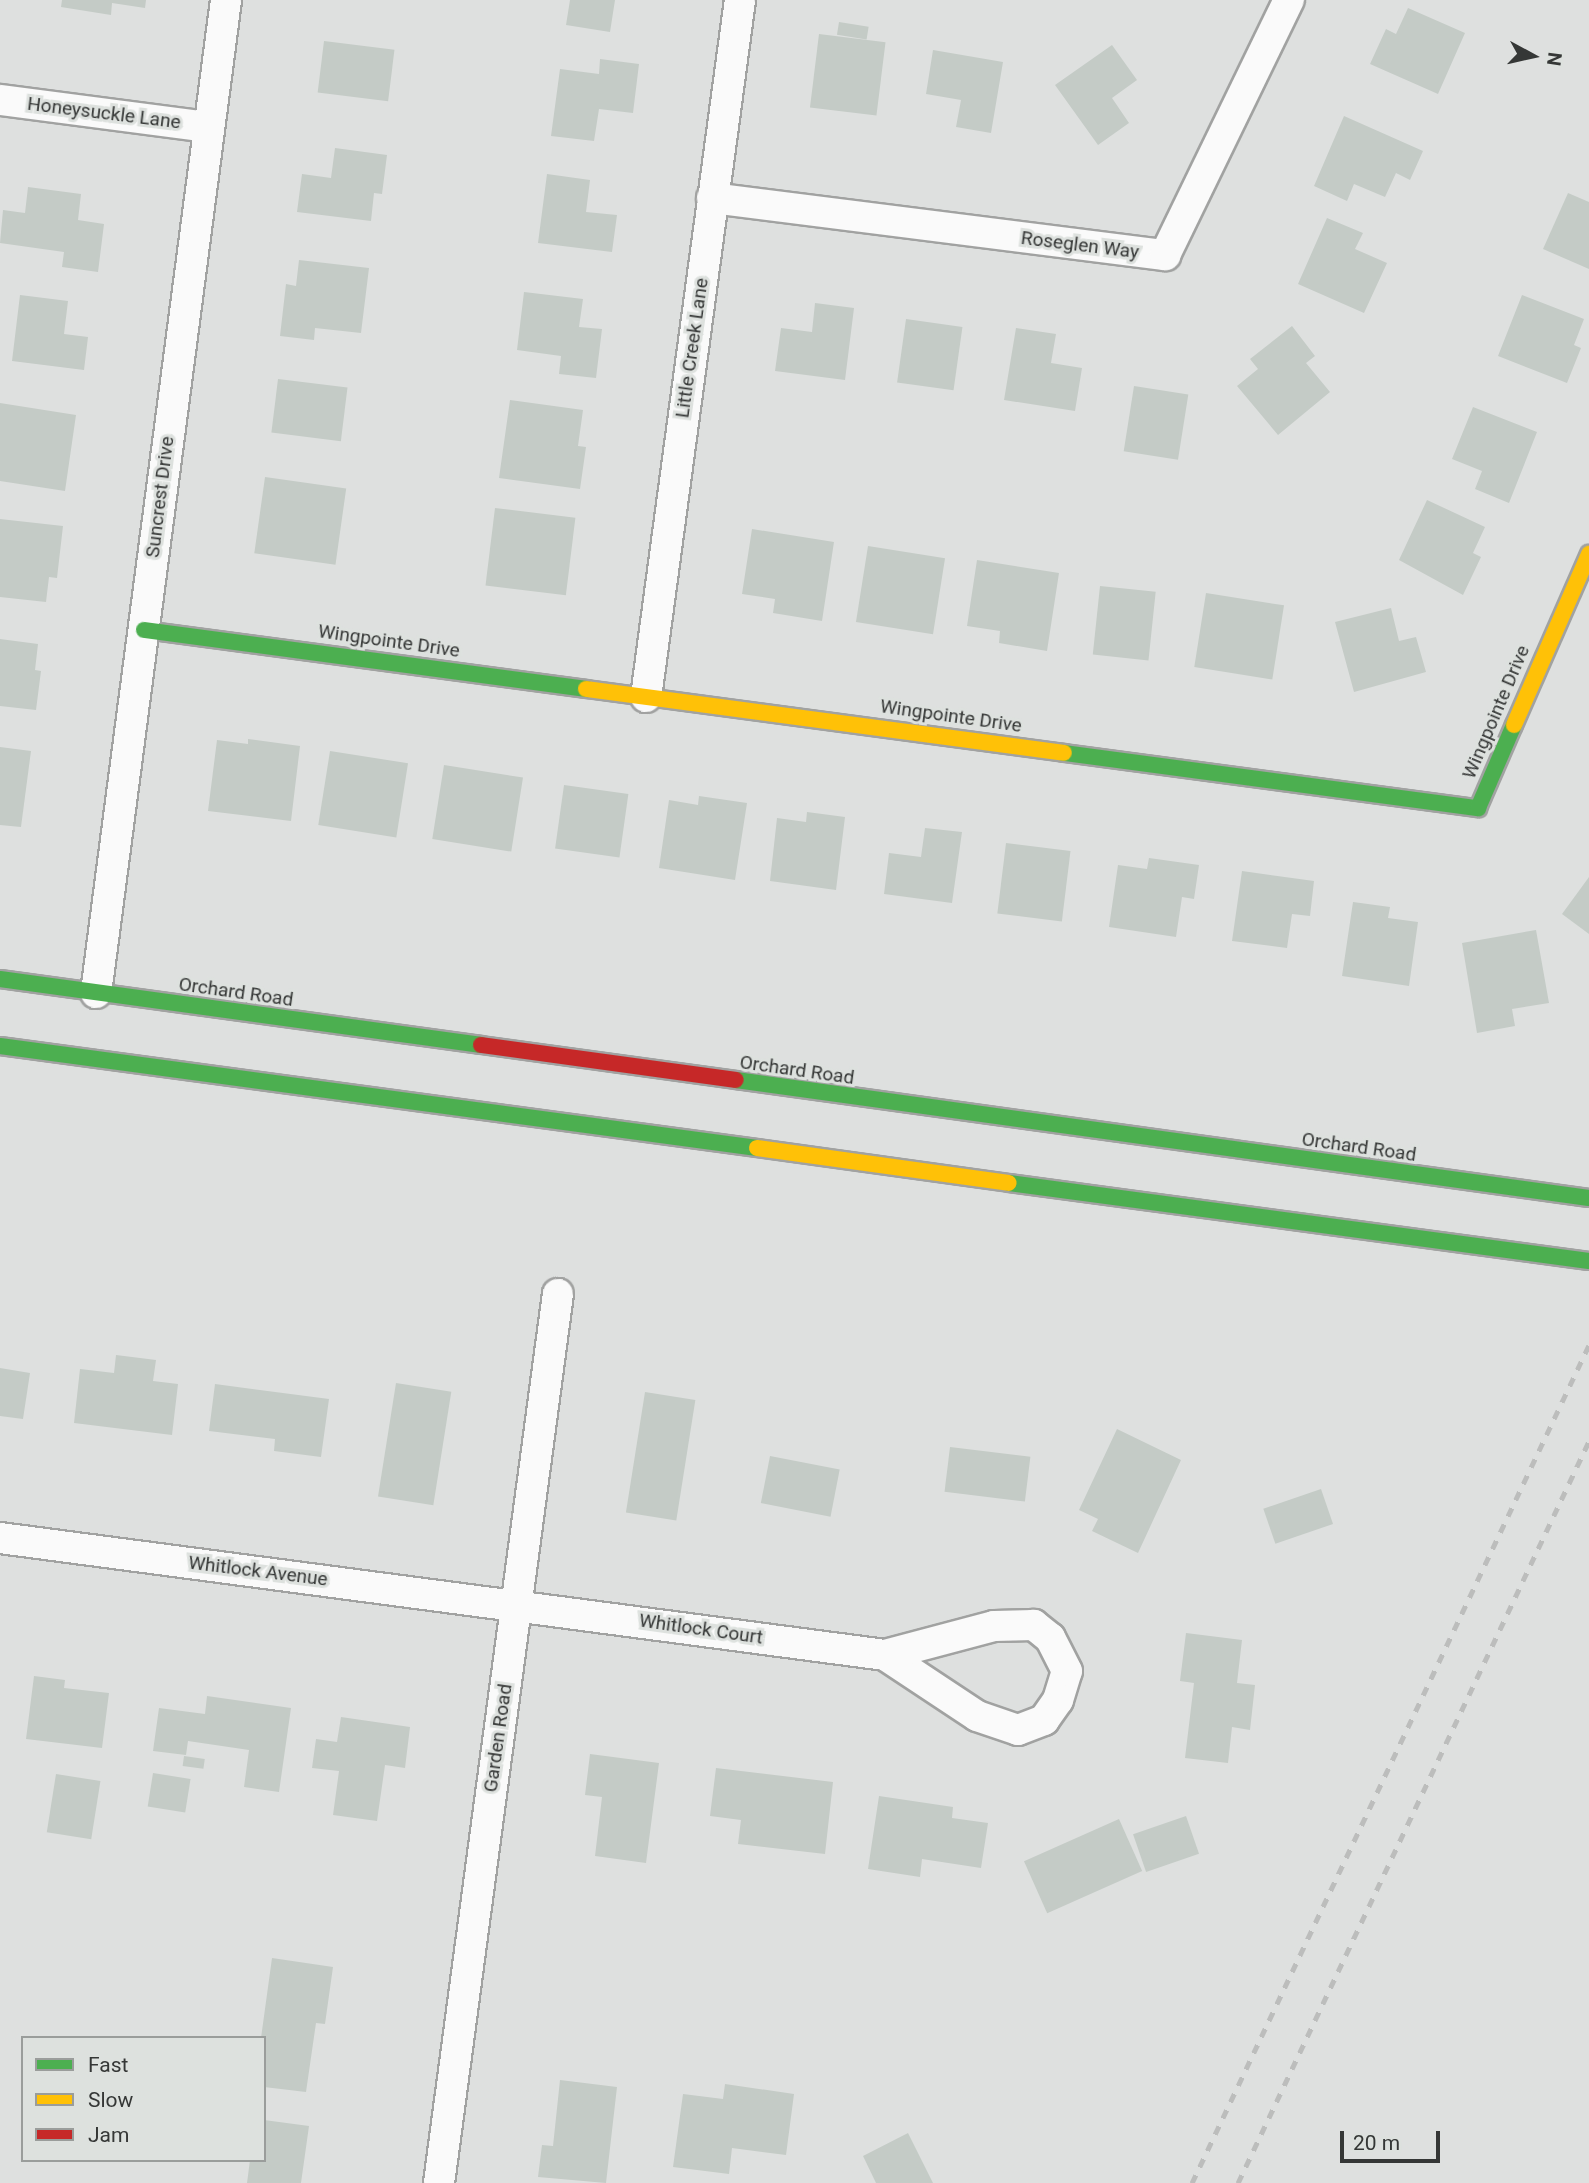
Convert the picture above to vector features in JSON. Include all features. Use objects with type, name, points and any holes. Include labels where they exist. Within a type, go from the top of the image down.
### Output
[{"type":"main road","name":"Wingpointe Drive","points":[[144,630],[1478,808],[1528,684],[1589,554]]},
{"type":"main road","name":"Orchard Road","points":[[0,979],[1589,1198]]},
{"type":"main road","points":[[0,1046],[1589,1261]]},
{"type":"street","name":"Suncrest Drive","points":[[96,993],[207,127],[226,0]]},
{"type":"street","name":"Little Creek Lane","points":[[646,697],[740,0]]},
{"type":"street","name":"Roseglen Way","points":[[712,198],[1165,255],[1289,0]]},
{"type":"street","name":"Honeysuckle Lane","points":[[0,100],[207,127]]},
{"type":"street","name":"Garden Road","points":[[439,2183],[558,1294]]},
{"type":"street","name":"Whitlock Avenue","points":[[0,1538],[516,1604]]},
{"type":"street","name":"Whitlock Court","points":[[516,1604],[885,1655],[994,1626],[1034,1625],[1050,1638],[1067,1671],[1058,1700],[1044,1720],[1018,1730],[977,1716],[885,1655]]},
{"type":"building","points":[[62,0],[146,0],[145,8],[112,3],[111,15],[61,7]]},
{"type":"building","points":[[570,0],[615,0],[610,32],[566,25]]},
{"type":"building","points":[[1408,8],[1465,33],[1438,94],[1370,64],[1386,29],[1396,34]]},
{"type":"building","points":[[839,22],[869,27],[867,40],[837,35]]},
{"type":"building","points":[[819,34],[886,42],[876,116],[810,107]]},
{"type":"building","points":[[324,41],[394,50],[388,101],[318,93]]},
{"type":"building","points":[[1112,45],[1137,80],[1112,98],[1129,123],[1098,145],[1055,85]]},
{"type":"building","points":[[933,50],[1003,62],[991,133],[956,127],[961,100],[926,94]]},
{"type":"building","points":[[600,59],[639,64],[633,113],[599,109],[594,141],[551,136],[560,69],[599,74]]},
{"type":"building","points":[[1344,116],[1423,151],[1410,180],[1396,173],[1385,197],[1354,184],[1347,201],[1314,186]]},
{"type":"building","points":[[335,148],[387,155],[382,194],[374,193],[371,221],[297,212],[302,174],[331,178]]},
{"type":"building","points":[[547,174],[590,180],[586,212],[617,215],[612,252],[538,243]]},
{"type":"building","points":[[28,187],[81,194],[78,220],[104,224],[98,272],[62,267],[64,252],[0,243],[3,210],[25,213]]},
{"type":"building","points":[[1568,193],[1589,202],[1589,269],[1543,249]]},
{"type":"building","points":[[1327,218],[1363,233],[1355,249],[1387,263],[1364,313],[1298,284]]},
{"type":"building","points":[[299,260],[369,268],[361,333],[315,328],[314,340],[280,336],[286,284],[296,286]]},
{"type":"building","points":[[524,292],[583,299],[579,327],[602,329],[596,378],[559,374],[561,356],[517,350]]},
{"type":"building","points":[[20,295],[68,301],[64,334],[88,337],[84,370],[12,361]]},
{"type":"building","points":[[1522,295],[1584,319],[1574,345],[1581,348],[1567,383],[1498,356]]},
{"type":"building","points":[[815,303],[854,308],[845,380],[775,371],[781,328],[812,332]]},
{"type":"building","points":[[906,319],[962,327],[954,390],[897,382]]},
{"type":"building","points":[[1292,326],[1315,356],[1306,363],[1330,392],[1278,435],[1237,386],[1258,369],[1250,359]]},
{"type":"building","points":[[1016,328],[1056,334],[1051,363],[1082,368],[1075,411],[1004,400]]},
{"type":"building","points":[[278,379],[347,388],[341,441],[271,433]]},
{"type":"building","points":[[1134,386],[1188,395],[1178,460],[1124,451]]},
{"type":"building","points":[[510,400],[583,410],[578,446],[586,447],[580,489],[499,478]]},
{"type":"building","points":[[0,403],[76,415],[65,491],[0,481]]},
{"type":"building","points":[[1473,407],[1537,432],[1509,503],[1475,489],[1482,471],[1452,459]]},
{"type":"building","points":[[265,477],[346,488],[335,565],[254,553]]},
{"type":"building","points":[[1427,500],[1485,527],[1473,553],[1481,557],[1463,595],[1399,560]]},
{"type":"building","points":[[495,508],[575,518],[566,595],[485,585]]},
{"type":"building","points":[[0,519],[63,526],[57,578],[49,577],[46,602],[0,597]]},
{"type":"building","points":[[752,529],[834,542],[822,621],[773,613],[775,599],[742,594]]},
{"type":"building","points":[[868,546],[945,558],[933,634],[856,622]]},
{"type":"building","points":[[977,560],[1059,573],[1047,651],[999,643],[1000,631],[967,626]]},
{"type":"building","points":[[1100,586],[1156,592],[1148,660],[1093,655]]},
{"type":"building","points":[[1206,593],[1284,605],[1272,679],[1194,667]]},
{"type":"building","points":[[1391,608],[1399,641],[1416,637],[1426,672],[1354,692],[1335,622]]},
{"type":"building","points":[[0,639],[38,644],[35,670],[41,671],[36,710],[0,706]]},
{"type":"building","points":[[248,739],[300,746],[291,821],[208,811],[217,740],[248,744]]},
{"type":"building","points":[[0,747],[31,751],[21,827],[0,825]]},
{"type":"building","points":[[330,751],[408,763],[396,837],[318,825]]},
{"type":"building","points":[[444,765],[523,778],[511,852],[432,839]]},
{"type":"building","points":[[564,785],[628,794],[619,857],[555,848]]},
{"type":"building","points":[[699,796],[747,803],[735,880],[659,868],[669,800],[698,805]]},
{"type":"building","points":[[807,812],[845,817],[836,890],[770,881],[777,818],[806,822]]},
{"type":"building","points":[[925,828],[962,832],[952,903],[884,894],[889,853],[921,857]]},
{"type":"building","points":[[1006,843],[1071,851],[1062,921],[997,913]]},
{"type":"building","points":[[1149,858],[1199,865],[1194,899],[1182,897],[1176,937],[1109,927],[1118,865],[1147,869]]},
{"type":"building","points":[[1242,871],[1314,881],[1310,916],[1292,914],[1287,948],[1232,941]]},
{"type":"building","points":[[1589,877],[1589,934],[1562,914]]},
{"type":"building","points":[[1353,902],[1390,907],[1388,918],[1418,922],[1409,986],[1342,976]]},
{"type":"building","points":[[1536,930],[1549,1003],[1512,1009],[1515,1026],[1477,1033],[1462,943]]},
{"type":"building","points":[[116,1355],[156,1360],[153,1381],[178,1384],[172,1435],[74,1423],[80,1369],[114,1373]]},
{"type":"building","points":[[0,1368],[30,1373],[23,1419],[0,1416]]},
{"type":"building","points":[[396,1383],[451,1392],[433,1505],[378,1497]]},
{"type":"building","points":[[215,1384],[329,1399],[321,1457],[274,1451],[275,1439],[209,1431]]},
{"type":"building","points":[[645,1392],[695,1400],[676,1520],[626,1512]]},
{"type":"building","points":[[1117,1429],[1181,1460],[1138,1553],[1092,1531],[1098,1519],[1079,1510]]},
{"type":"building","points":[[950,1447],[1030,1457],[1025,1502],[945,1492]]},
{"type":"building","points":[[770,1456],[840,1470],[831,1517],[761,1503]]},
{"type":"building","points":[[1321,1489],[1333,1524],[1275,1544],[1263,1509]]},
{"type":"building","points":[[1186,1633],[1242,1640],[1237,1683],[1255,1685],[1250,1730],[1232,1727],[1228,1763],[1185,1758],[1194,1683],[1180,1681]]},
{"type":"building","points":[[34,1676],[65,1680],[64,1688],[109,1693],[102,1748],[26,1739]]},
{"type":"building","points":[[207,1696],[291,1708],[279,1792],[244,1787],[249,1750],[188,1741],[186,1755],[153,1751],[159,1708],[205,1714]]},
{"type":"building","points":[[341,1717],[410,1727],[405,1768],[385,1765],[377,1821],[333,1815],[339,1771],[312,1768],[316,1739],[337,1742]]},
{"type":"building","points":[[590,1754],[659,1763],[646,1863],[595,1856],[602,1797],[585,1795]]},
{"type":"building","points":[[184,1756],[205,1759],[203,1769],[183,1766]]},
{"type":"building","points":[[716,1768],[833,1782],[825,1854],[738,1844],[741,1820],[710,1816]]},
{"type":"building","points":[[153,1773],[191,1779],[185,1813],[148,1807]]},
{"type":"building","points":[[56,1774],[100,1781],[91,1839],[47,1832]]},
{"type":"building","points":[[879,1796],[953,1807],[952,1818],[988,1823],[981,1868],[922,1859],[920,1877],[868,1869]]},
{"type":"building","points":[[1186,1816],[1199,1854],[1146,1872],[1133,1834]]},
{"type":"building","points":[[1119,1819],[1142,1871],[1047,1913],[1024,1861]]},
{"type":"building","points":[[272,1958],[333,1967],[325,2024],[316,2023],[306,2092],[266,2087],[266,2036],[261,2036]]},
{"type":"building","points":[[560,2080],[617,2087],[606,2183],[538,2177],[542,2145],[553,2146]]},
{"type":"building","points":[[725,2084],[794,2094],[786,2155],[732,2148],[729,2174],[673,2167],[683,2094],[723,2099]]},
{"type":"building","points":[[266,2120],[309,2126],[301,2183],[247,2183],[250,2162],[266,2162]]},
{"type":"building","points":[[908,2133],[933,2183],[876,2183],[863,2156]]},
{"type":"railway","points":[[1192,2183],[1589,1345]]},
{"type":"railway","points":[[1238,2183],[1589,1441]]},
{"type":"traffic: fast","points":[[144,630],[586,689]]},
{"type":"traffic: fast","points":[[1064,753],[1478,808],[1514,725]]},
{"type":"traffic: fast","points":[[0,979],[481,1045]]},
{"type":"traffic: fast","points":[[0,1046],[757,1148]]},
{"type":"traffic: fast","points":[[736,1080],[1589,1198]]},
{"type":"traffic: fast","points":[[1009,1183],[1589,1261]]},
{"type":"traffic: slow","points":[[1514,725],[1589,554]]},
{"type":"traffic: slow","points":[[586,689],[1064,753]]},
{"type":"traffic: slow","points":[[757,1148],[1009,1183]]},
{"type":"traffic: jam","points":[[481,1045],[736,1080]]}]
